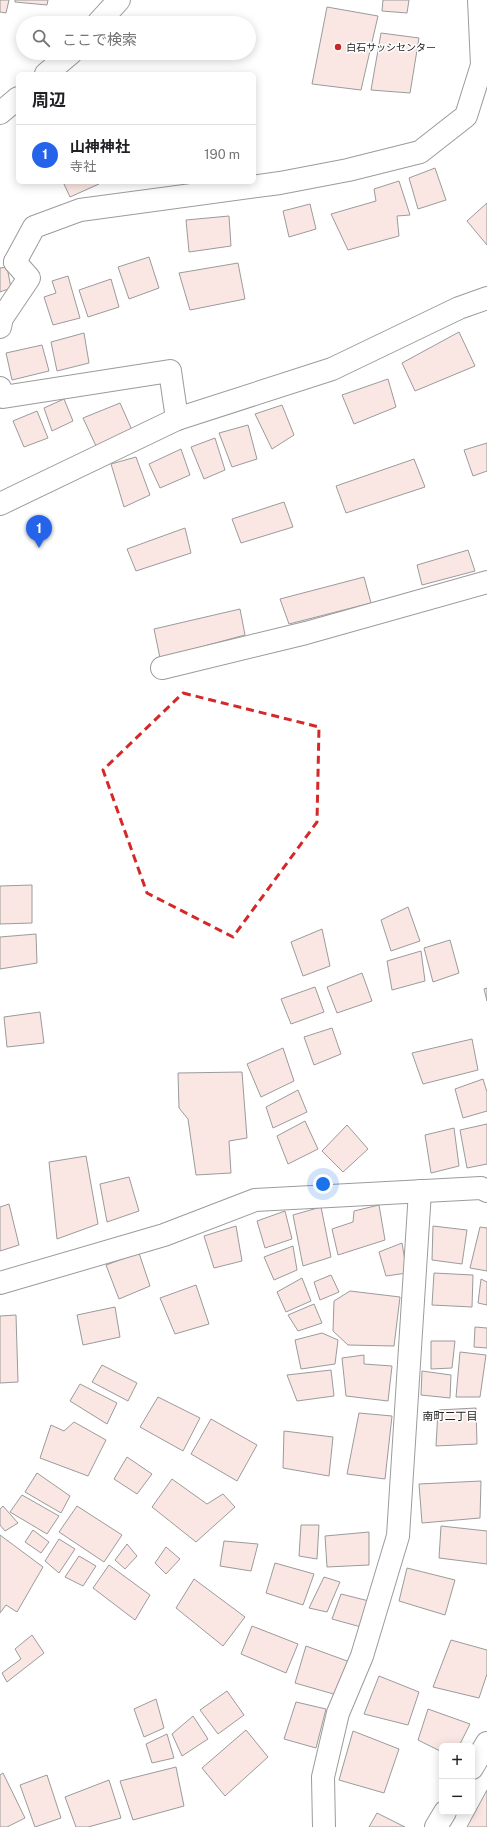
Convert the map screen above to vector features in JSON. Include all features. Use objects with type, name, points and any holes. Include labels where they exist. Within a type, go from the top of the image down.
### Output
[{"type":"street","points":[[0,327],[2,318],[29,278],[7,262],[34,227],[80,210],[280,183],[348,170],[420,152],[466,116],[482,65],[479,0]]},
{"type":"street","points":[[104,16],[115,2]]},
{"type":"street","points":[[48,72],[63,60]]},
{"type":"street","points":[[0,113],[16,100]]},
{"type":"street","points":[[0,504],[177,419],[332,369],[459,308],[487,298]]},
{"type":"street","points":[[1,395],[170,371],[177,419]]},
{"type":"street","points":[[162,668],[306,633],[487,582]]},
{"type":"street","points":[[0,1283],[164,1235],[255,1200],[482,1188],[487,1191]]},
{"type":"street","points":[[324,1827],[322,1778],[338,1713],[362,1656],[398,1536],[420,1191]]},
{"type":"street","points":[[475,1763],[487,1743]]},
{"type":"street","points":[[436,1827],[443,1815]]},
{"type":"highlighted area","points":[[183,693],[319,727],[317,822],[233,937],[147,893],[103,770]]},
{"type":"building","points":[[0,0],[9,0],[6,13],[0,12]]},
{"type":"building","points":[[15,0],[48,0],[47,5],[15,2]]},
{"type":"building","points":[[383,0],[409,0],[407,13],[382,11]]},
{"type":"building","points":[[327,7],[378,16],[361,90],[312,84]]},
{"type":"building","points":[[381,33],[419,38],[410,93],[371,90]]},
{"type":"building","points":[[435,168],[446,200],[418,209],[409,178]]},
{"type":"building","points":[[399,181],[410,215],[397,216],[399,236],[348,250],[331,214],[376,201],[374,189]]},
{"type":"building","points":[[64,184],[99,184],[70,197]]},
{"type":"building","points":[[487,203],[487,245],[467,221]]},
{"type":"building","points":[[310,204],[316,229],[289,237],[283,211]]},
{"type":"building","points":[[229,216],[231,246],[189,252],[186,220]]},
{"type":"building","points":[[149,257],[159,288],[129,299],[118,267]]},
{"type":"building","points":[[238,263],[245,299],[190,310],[179,273]]},
{"type":"building","points":[[7,267],[11,288],[0,292],[0,268]]},
{"type":"building","points":[[68,276],[80,318],[53,325],[44,297],[56,293],[52,281]]},
{"type":"building","points":[[111,279],[119,307],[88,317],[79,290]]},
{"type":"building","points":[[459,332],[475,366],[415,391],[402,363]]},
{"type":"building","points":[[84,333],[89,363],[57,371],[51,342]]},
{"type":"building","points":[[42,345],[49,371],[12,380],[6,353]]},
{"type":"building","points":[[388,379],[396,407],[354,424],[342,395]]},
{"type":"building","points":[[64,399],[73,421],[52,431],[44,408]]},
{"type":"building","points":[[120,403],[132,430],[96,446],[83,418]]},
{"type":"building","points":[[282,405],[294,435],[272,449],[255,414]]},
{"type":"building","points":[[37,411],[48,438],[24,447],[13,421]]},
{"type":"building","points":[[248,425],[257,459],[232,467],[219,433]]},
{"type":"building","points":[[215,438],[225,470],[204,479],[191,447]]},
{"type":"building","points":[[487,443],[487,471],[473,476],[464,450]]},
{"type":"building","points":[[181,449],[190,475],[160,488],[149,464]]},
{"type":"building","points":[[136,457],[150,495],[124,507],[111,464]]},
{"type":"building","points":[[414,459],[425,487],[346,513],[336,486]]},
{"type":"building","points":[[284,502],[293,527],[241,543],[232,519]]},
{"type":"building","points":[[185,528],[191,553],[136,571],[127,549]]},
{"type":"building","points":[[468,550],[475,571],[422,585],[417,565]]},
{"type":"building","points":[[364,577],[371,603],[289,624],[280,599]]},
{"type":"building","points":[[240,609],[245,635],[160,658],[154,629]]},
{"type":"building","points":[[32,885],[32,923],[0,924],[0,886]]},
{"type":"building","points":[[408,907],[420,941],[391,951],[381,920]]},
{"type":"building","points":[[322,929],[330,966],[303,976],[291,942]]},
{"type":"building","points":[[36,934],[37,963],[0,969],[0,937]]},
{"type":"building","points":[[450,940],[459,973],[433,982],[424,948]]},
{"type":"building","points":[[421,951],[425,981],[392,990],[387,961]]},
{"type":"building","points":[[362,973],[372,1001],[337,1013],[327,987]]},
{"type":"building","points":[[315,987],[324,1012],[291,1024],[281,999]]},
{"type":"building","points":[[487,988],[487,1001],[484,989]]},
{"type":"building","points":[[40,1012],[44,1043],[7,1047],[4,1017]]},
{"type":"building","points":[[332,1028],[341,1054],[314,1065],[304,1037]]},
{"type":"building","points":[[472,1039],[478,1070],[423,1084],[412,1053]]},
{"type":"building","points":[[283,1048],[294,1081],[261,1097],[247,1064]]},
{"type":"building","points":[[242,1072],[247,1138],[229,1141],[231,1173],[196,1175],[188,1119],[179,1108],[178,1073]]},
{"type":"building","points":[[483,1079],[487,1092],[487,1111],[463,1118],[455,1089]]},
{"type":"building","points":[[298,1090],[307,1112],[273,1128],[266,1107]]},
{"type":"building","points":[[305,1121],[318,1149],[288,1164],[277,1136]]},
{"type":"building","points":[[487,1124],[487,1164],[467,1168],[460,1130]]},
{"type":"building","points":[[347,1125],[368,1149],[343,1172],[322,1151]]},
{"type":"building","points":[[454,1128],[459,1166],[431,1173],[425,1135]]},
{"type":"building","points":[[86,1156],[98,1224],[57,1239],[49,1162]]},
{"type":"building","points":[[129,1177],[139,1211],[107,1222],[100,1184]]},
{"type":"building","points":[[9,1204],[19,1245],[0,1251],[0,1207]]},
{"type":"building","points":[[379,1205],[385,1240],[338,1255],[332,1229],[353,1222],[354,1211]]},
{"type":"building","points":[[321,1207],[331,1257],[303,1266],[293,1215]]},
{"type":"building","points":[[285,1211],[292,1239],[265,1248],[257,1221]]},
{"type":"building","points":[[236,1226],[242,1261],[214,1268],[204,1236]]},
{"type":"building","points":[[433,1226],[467,1230],[462,1264],[432,1260]]},
{"type":"building","points":[[480,1227],[487,1228],[487,1271],[470,1268]]},
{"type":"building","points":[[402,1243],[407,1273],[386,1276],[379,1252]]},
{"type":"building","points":[[293,1246],[297,1270],[274,1280],[264,1257]]},
{"type":"building","points":[[139,1253],[150,1286],[119,1299],[106,1265]]},
{"type":"building","points":[[434,1273],[473,1275],[472,1307],[432,1305]]},
{"type":"building","points":[[331,1275],[339,1292],[320,1300],[314,1282]]},
{"type":"building","points":[[302,1278],[311,1301],[286,1312],[277,1292]]},
{"type":"building","points":[[481,1279],[487,1282],[487,1305],[478,1303]]},
{"type":"building","points":[[196,1285],[209,1324],[175,1334],[160,1298]]},
{"type":"building","points":[[350,1291],[400,1297],[394,1346],[348,1345],[333,1331],[334,1301]]},
{"type":"building","points":[[314,1304],[322,1323],[298,1331],[288,1315]]},
{"type":"building","points":[[115,1307],[120,1337],[83,1345],[77,1315]]},
{"type":"building","points":[[16,1315],[18,1382],[0,1383],[0,1316]]},
{"type":"building","points":[[475,1327],[487,1328],[487,1348],[474,1347]]},
{"type":"building","points":[[322,1333],[338,1340],[335,1364],[301,1369],[295,1340]]},
{"type":"building","points":[[431,1341],[455,1341],[452,1368],[431,1369]]},
{"type":"building","points":[[460,1352],[486,1355],[480,1397],[456,1397]]},
{"type":"building","points":[[364,1355],[364,1364],[392,1366],[388,1401],[346,1396],[342,1358]]},
{"type":"building","points":[[102,1365],[137,1383],[128,1401],[92,1382]]},
{"type":"building","points":[[331,1370],[334,1396],[297,1401],[287,1375]]},
{"type":"building","points":[[422,1371],[451,1375],[450,1398],[421,1395]]},
{"type":"building","points":[[80,1384],[117,1403],[107,1424],[70,1401]]},
{"type":"building","points":[[158,1397],[200,1418],[183,1451],[140,1427]]},
{"type":"building","points":[[476,1408],[477,1444],[436,1446],[438,1410]]},
{"type":"building","points":[[359,1413],[392,1416],[385,1479],[347,1474]]},
{"type":"building","points":[[211,1419],[257,1445],[237,1481],[191,1454]]},
{"type":"building","points":[[74,1422],[106,1440],[88,1476],[40,1458],[51,1425],[64,1431]]},
{"type":"building","points":[[284,1431],[333,1437],[329,1476],[283,1468]]},
{"type":"building","points":[[127,1457],[152,1474],[137,1494],[114,1479]]},
{"type":"building","points":[[37,1473],[70,1496],[61,1513],[25,1492]]},
{"type":"building","points":[[172,1479],[207,1504],[223,1494],[235,1507],[196,1542],[152,1507]]},
{"type":"building","points":[[481,1481],[480,1518],[422,1523],[419,1484]]},
{"type":"building","points":[[22,1495],[59,1516],[47,1534],[10,1512]]},
{"type":"building","points":[[3,1506],[18,1523],[5,1531],[0,1525],[0,1509]]},
{"type":"building","points":[[77,1506],[122,1535],[104,1562],[59,1532]]},
{"type":"building","points":[[301,1525],[319,1525],[317,1559],[299,1556]]},
{"type":"building","points":[[441,1526],[487,1531],[487,1564],[439,1558]]},
{"type":"building","points":[[33,1530],[49,1542],[41,1553],[25,1542]]},
{"type":"building","points":[[369,1532],[369,1565],[327,1567],[325,1536]]},
{"type":"building","points":[[0,1535],[43,1567],[17,1612],[6,1605],[0,1613]]},
{"type":"building","points":[[59,1539],[75,1549],[59,1573],[45,1561]]},
{"type":"building","points":[[224,1541],[258,1544],[251,1571],[220,1566]]},
{"type":"building","points":[[127,1544],[137,1556],[125,1569],[115,1560]]},
{"type":"building","points":[[166,1547],[180,1559],[166,1574],[155,1563]]},
{"type":"building","points":[[79,1556],[96,1566],[83,1586],[65,1577]]},
{"type":"building","points":[[275,1563],[314,1574],[303,1605],[266,1593]]},
{"type":"building","points":[[109,1565],[150,1595],[135,1620],[93,1588]]},
{"type":"building","points":[[407,1568],[455,1580],[445,1615],[399,1601]]},
{"type":"building","points":[[324,1577],[340,1582],[327,1612],[309,1608]]},
{"type":"building","points":[[194,1579],[245,1617],[223,1646],[176,1608]]},
{"type":"building","points":[[341,1594],[369,1601],[361,1627],[332,1619]]},
{"type":"building","points":[[252,1626],[298,1644],[286,1673],[241,1654]]},
{"type":"building","points":[[32,1635],[44,1653],[7,1682],[2,1673],[21,1659],[15,1649]]},
{"type":"building","points":[[451,1640],[487,1650],[487,1674],[479,1698],[433,1687]]},
{"type":"building","points":[[306,1646],[350,1662],[337,1695],[295,1683]]},
{"type":"building","points":[[379,1676],[419,1692],[408,1725],[364,1714]]},
{"type":"building","points":[[227,1691],[244,1715],[218,1734],[200,1710]]},
{"type":"building","points":[[156,1699],[164,1728],[144,1737],[134,1709]]},
{"type":"building","points":[[296,1702],[326,1709],[316,1748],[284,1739]]},
{"type":"building","points":[[428,1709],[470,1724],[460,1743],[439,1743],[439,1750],[418,1740]]},
{"type":"building","points":[[193,1716],[208,1739],[182,1756],[172,1734]]},
{"type":"building","points":[[246,1730],[268,1757],[225,1796],[202,1768]]},
{"type":"building","points":[[353,1731],[399,1749],[384,1793],[339,1780]]},
{"type":"building","points":[[167,1734],[174,1758],[152,1763],[146,1744]]},
{"type":"building","points":[[176,1767],[184,1806],[133,1820],[120,1781]]},
{"type":"building","points":[[3,1773],[25,1818],[7,1827],[0,1827],[0,1775]]},
{"type":"building","points":[[47,1775],[61,1818],[35,1827],[20,1785]]},
{"type":"building","points":[[109,1780],[121,1818],[88,1827],[76,1827],[65,1797]]},
{"type":"building","points":[[487,1790],[487,1827],[467,1827],[473,1815],[475,1815],[475,1812]]},
{"type":"building","points":[[377,1813],[405,1827],[369,1827]]},
{"type":"place","name":"白石サッシセンター","points":[[338,47]]},
{"type":"place","name":"山神神社","points":[[39,548]]},
{"type":"district","name":"南町二丁目","points":[[450,1416]]}]
